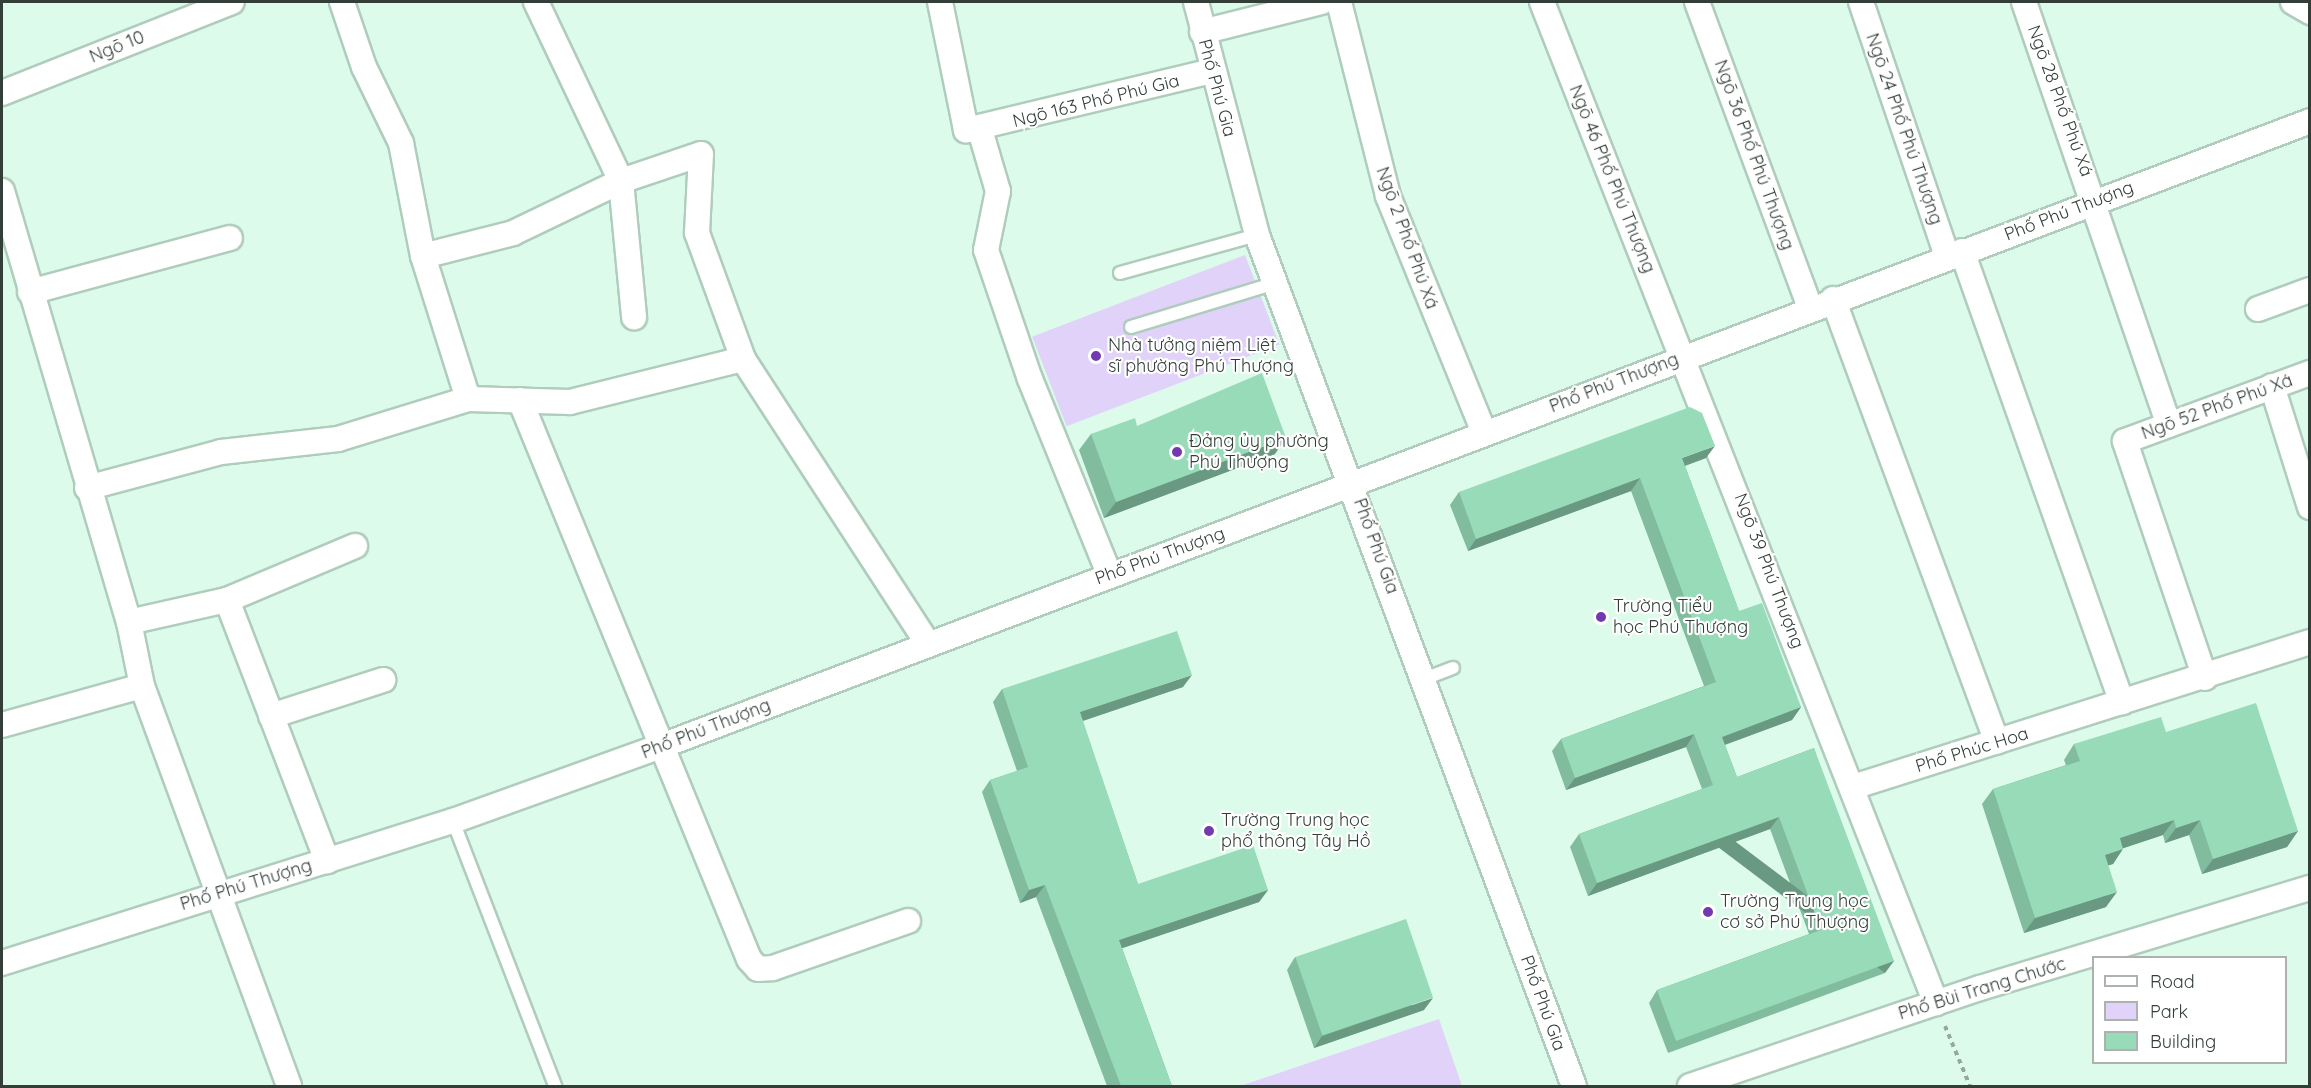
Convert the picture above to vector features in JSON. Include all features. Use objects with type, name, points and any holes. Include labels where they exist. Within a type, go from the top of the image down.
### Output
[{"type":"street","name":"Ngõ 10","points":[[2,93],[232,2]]},
{"type":"street","points":[[342,2],[364,67],[401,143],[423,256],[468,399]]},
{"type":"street","points":[[536,2],[621,182],[634,317]]},
{"type":"street","points":[[940,2],[966,130],[980,130],[998,191],[986,250],[1030,379],[1109,574]]},
{"type":"street","name":"Phố Phú Gia","points":[[1196,2],[1212,71],[1257,235],[1353,484],[1574,1086]]},
{"type":"street","points":[[1202,32],[1321,2]]},
{"type":"street","name":"Ngõ 2 Phố Phú Xá","points":[[1339,2],[1388,196],[1484,434]]},
{"type":"street","name":"Ngõ 46 Phố Phú Thượng","points":[[1542,2],[1684,355]]},
{"type":"street","name":"Ngõ 36 Phố Phú Thượng","points":[[1697,2],[1810,308]]},
{"type":"street","name":"Ngõ 24 Phố Phú Thượng","points":[[1861,2],[2122,704]]},
{"type":"street","name":"Ngõ 28 Phố Phú Xá","points":[[2024,2],[2096,201],[2169,425]]},
{"type":"street","points":[[2293,2],[2310,12]]},
{"type":"street","name":"Ngõ 163 Phố Phú Gia","points":[[980,130],[1212,71]]},
{"type":"street","name":"Phố Phú Thượng","points":[[2,963],[219,891],[327,861],[453,821],[659,747],[1109,574],[1484,434],[1684,355],[2310,121]]},
{"type":"street","points":[[423,256],[513,233],[621,182],[702,154],[697,233],[743,359],[928,644]]},
{"type":"street","points":[[2,191],[87,489],[129,622],[142,686],[289,1086]]},
{"type":"street","points":[[30,292],[230,238]]},
{"type":"street","points":[[2258,309],[2310,290]]},
{"type":"street","points":[[1833,299],[1997,742]]},
{"type":"street","name":"Ngõ 39 Phú Thượng","points":[[1684,355],[1854,787]]},
{"type":"street","points":[[87,489],[221,452],[338,439],[468,399],[570,402],[743,359]]},
{"type":"street","name":"Ngõ 52 Phố Phú Xá","points":[[2205,678],[2125,441],[2310,373]]},
{"type":"street","points":[[2272,386],[2310,507]]},
{"type":"street","points":[[520,400],[659,747],[748,959],[758,969],[908,921]]},
{"type":"street","points":[[129,622],[226,600],[356,546]]},
{"type":"street","points":[[226,600],[327,861]]},
{"type":"street","name":"Phố Phúc Hoa","points":[[1854,787],[2205,678],[2310,642]]},
{"type":"street","points":[[271,716],[383,680]]},
{"type":"street","points":[[2,725],[142,686]]},
{"type":"street","points":[[1854,787],[1936,1003]]},
{"type":"street","name":"Phố Bùi Trang Chước","points":[[1690,1086],[1936,1003],[2310,888]]},
{"type":"lane","points":[[1120,273],[1257,235]]},
{"type":"lane","points":[[1131,327],[1276,284]]},
{"type":"lane","points":[[1424,679],[1453,668]]},
{"type":"lane","points":[[453,821],[555,1086]]},
{"type":"path","points":[[1936,1003],[1970,1086]]},
{"type":"green space","points":[[1245,255],[1279,345],[1067,426],[1032,337]]},
{"type":"green space","points":[[1439,1019],[1462,1086],[1243,1085]]},
{"type":"building","name":"Đảng ủy phường Phú Thượng","points":[[1262,373],[1286,438],[1116,502],[1091,434],[1135,418],[1137,426]]},
{"type":"building","points":[[1690,407],[1702,413],[1715,446],[1682,458],[1739,611],[1762,603],[1801,707],[1722,737],[1737,777],[1814,748],[1894,961],[1676,1041],[1657,990],[1821,930],[1779,817],[1597,883],[1579,834],[1713,785],[1694,734],[1575,778],[1561,739],[1716,682],[1640,478],[1476,539],[1459,492]]},
{"type":"building","points":[[1177,631],[1192,675],[1080,712],[1138,884],[1253,845],[1268,890],[1119,940],[1172,1086],[1121,1086],[1045,885],[1029,890],[990,780],[1028,767],[1002,689]]},
{"type":"building","points":[[2256,703],[2298,831],[2213,859],[2200,820],[2176,828],[2174,820],[2120,838],[2123,849],[2105,855],[2117,892],[2035,918],[1993,789],[2080,761],[2074,744],[2161,717],[2166,732]]},
{"type":"building","points":[[1406,919],[1433,997],[1322,1036],[1295,957]]},
{"type":"place","name":"Nhà tưởng niệm Liệt sĩ phường Phú Thượng","points":[[1096,356]]},
{"type":"place","name":"Đảng ủy phường Phú Thượng","points":[[1177,452]]},
{"type":"place","name":"Trường Tiểu học Phú Thượng","points":[[1601,617]]},
{"type":"place","name":"Trường Trung học phổ thông Tây Hồ","points":[[1209,831]]},
{"type":"place","name":"Trường Trung học cơ sở Phú Thượng","points":[[1708,912]]}]
